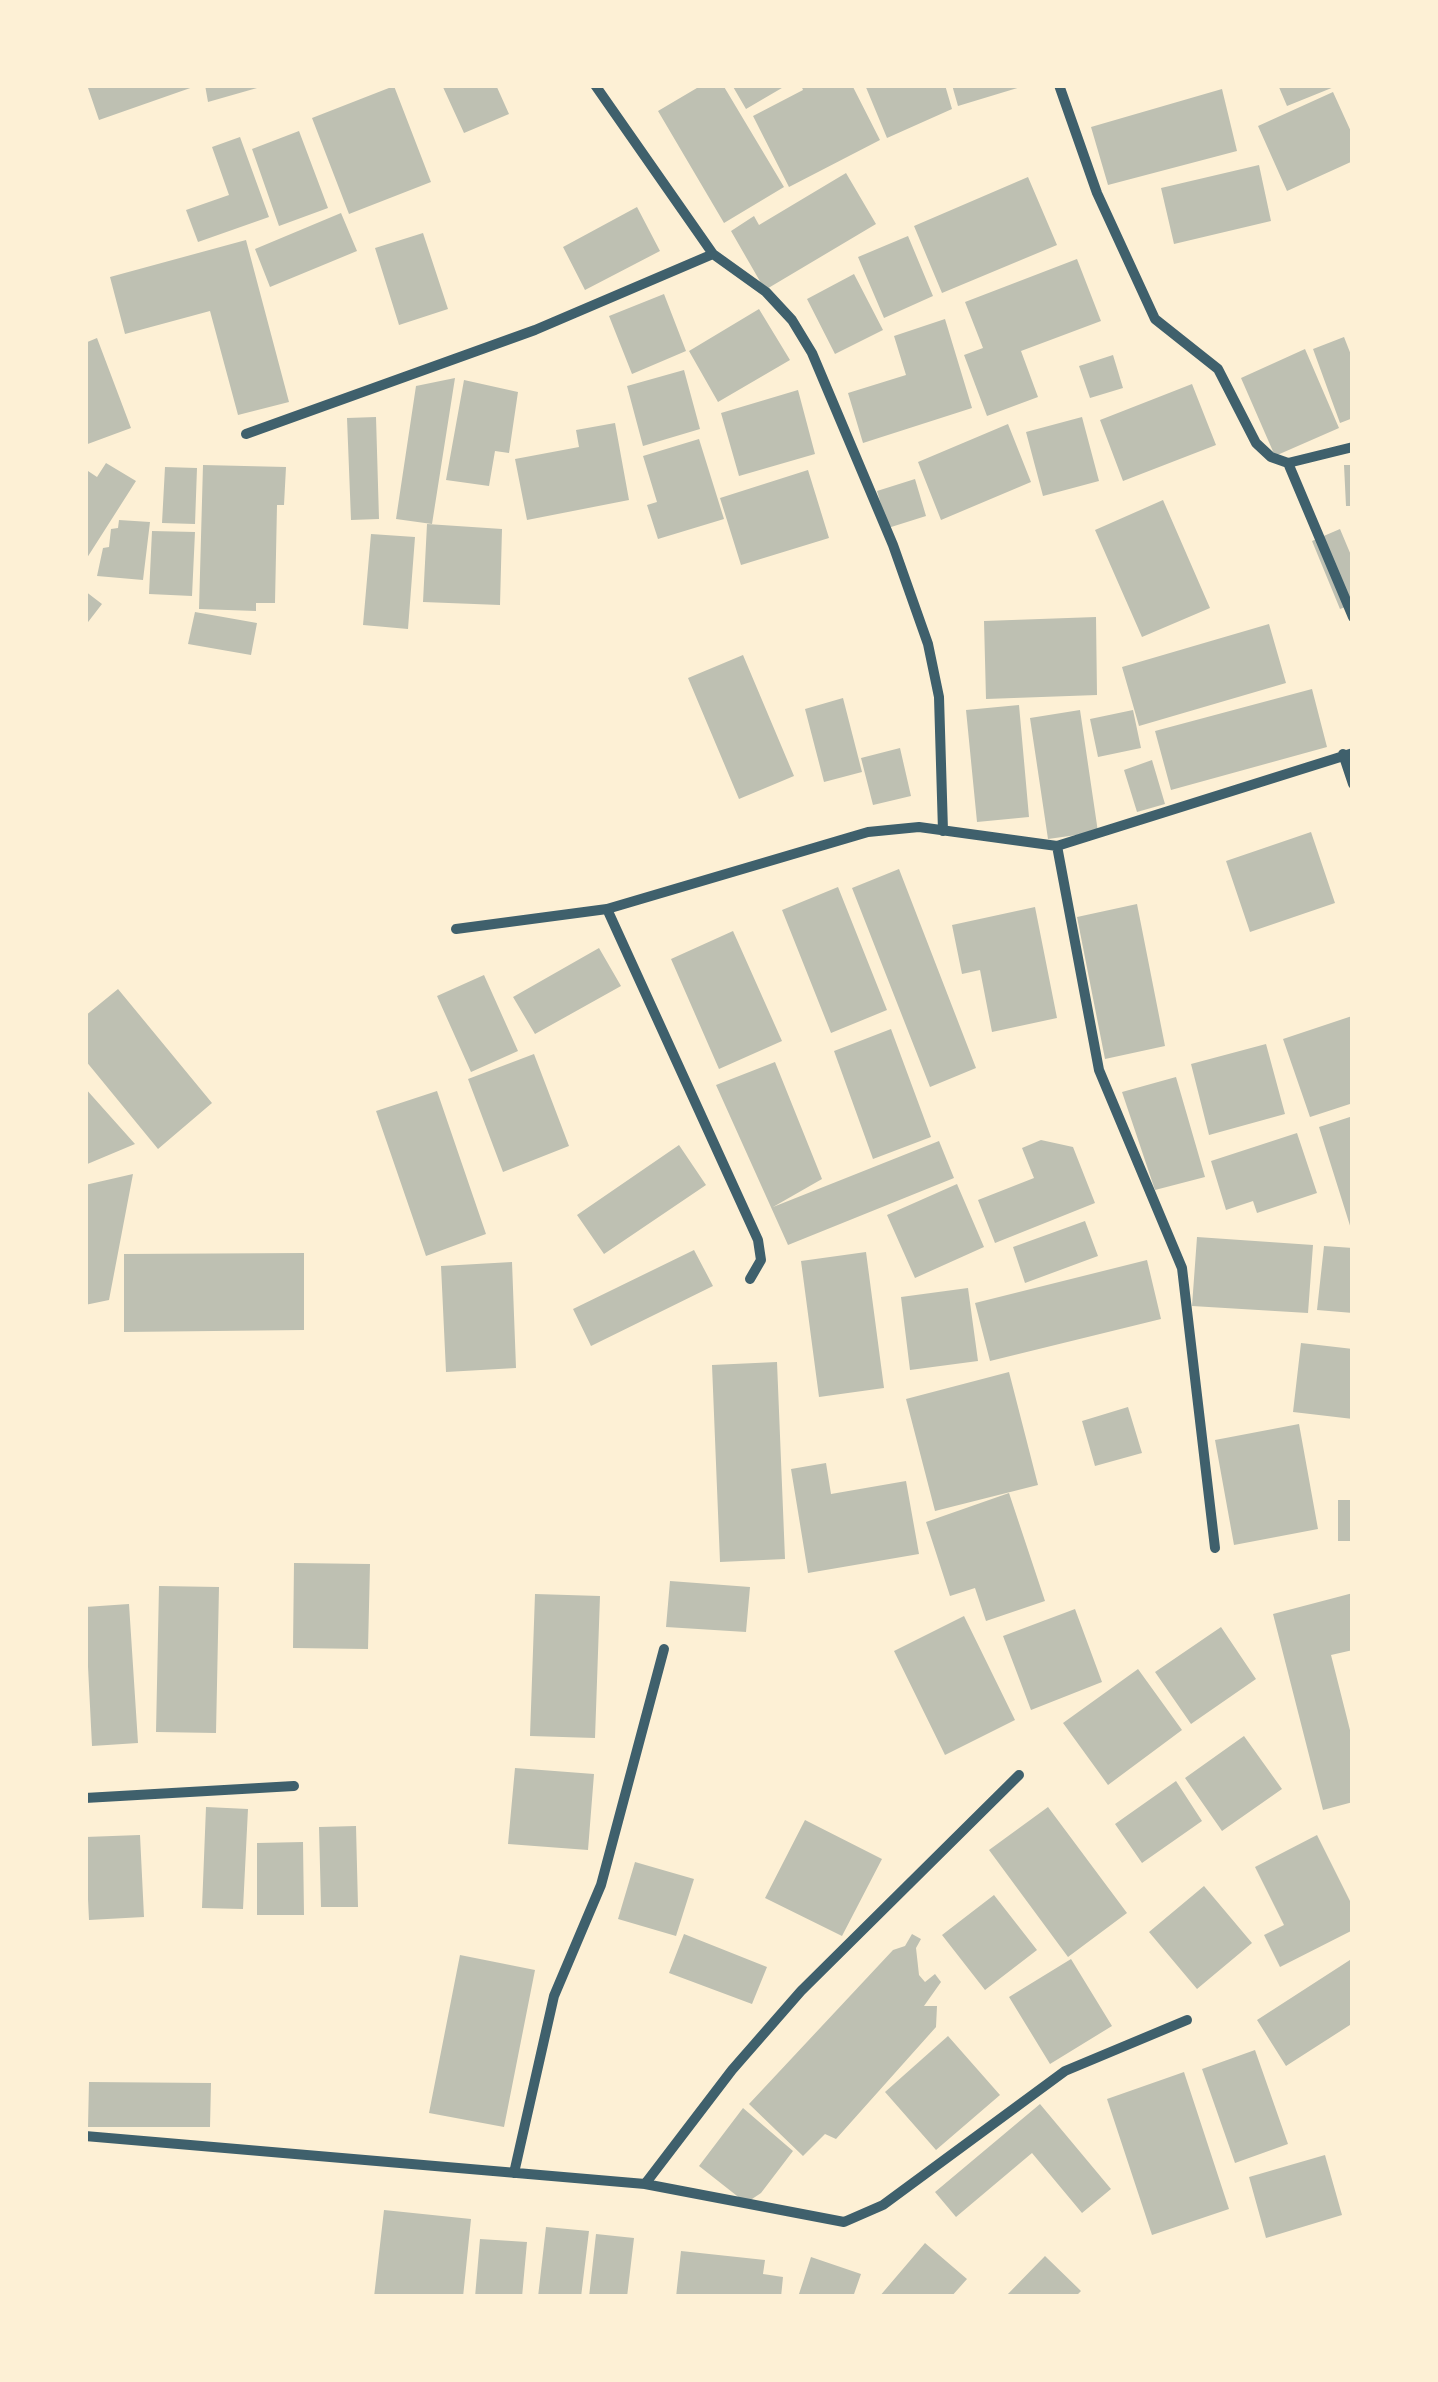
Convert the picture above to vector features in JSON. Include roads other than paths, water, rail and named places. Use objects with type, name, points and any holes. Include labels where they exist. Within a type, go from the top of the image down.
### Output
[{"type":"street","points":[[595,85],[713,254],[766,292],[792,320],[812,353],[894,545],[928,644],[939,696],[944,831]]},
{"type":"street","points":[[1059,85],[1096,193],[1155,319],[1218,369],[1256,443],[1271,456],[1288,463],[1353,447]]},
{"type":"street","points":[[246,434],[535,330],[713,254]]},
{"type":"street","points":[[1288,463],[1353,617]]},
{"type":"street","points":[[456,930],[607,910],[868,832],[919,828],[1057,846],[1348,754],[1353,784]]},
{"type":"street","points":[[1057,846],[1099,1070],[1182,1268],[1216,1548]]},
{"type":"street","points":[[607,910],[758,1240],[761,1260],[750,1279]]},
{"type":"street","points":[[514,2173],[554,1996],[601,1885],[664,1648]]},
{"type":"street","points":[[645,2184],[732,2070],[802,1990],[1019,1775]]},
{"type":"street","points":[[85,1798],[294,1786]]},
{"type":"street","points":[[85,2136],[645,2184],[844,2222],[865,2217],[1065,2072],[1188,2020]]}]
